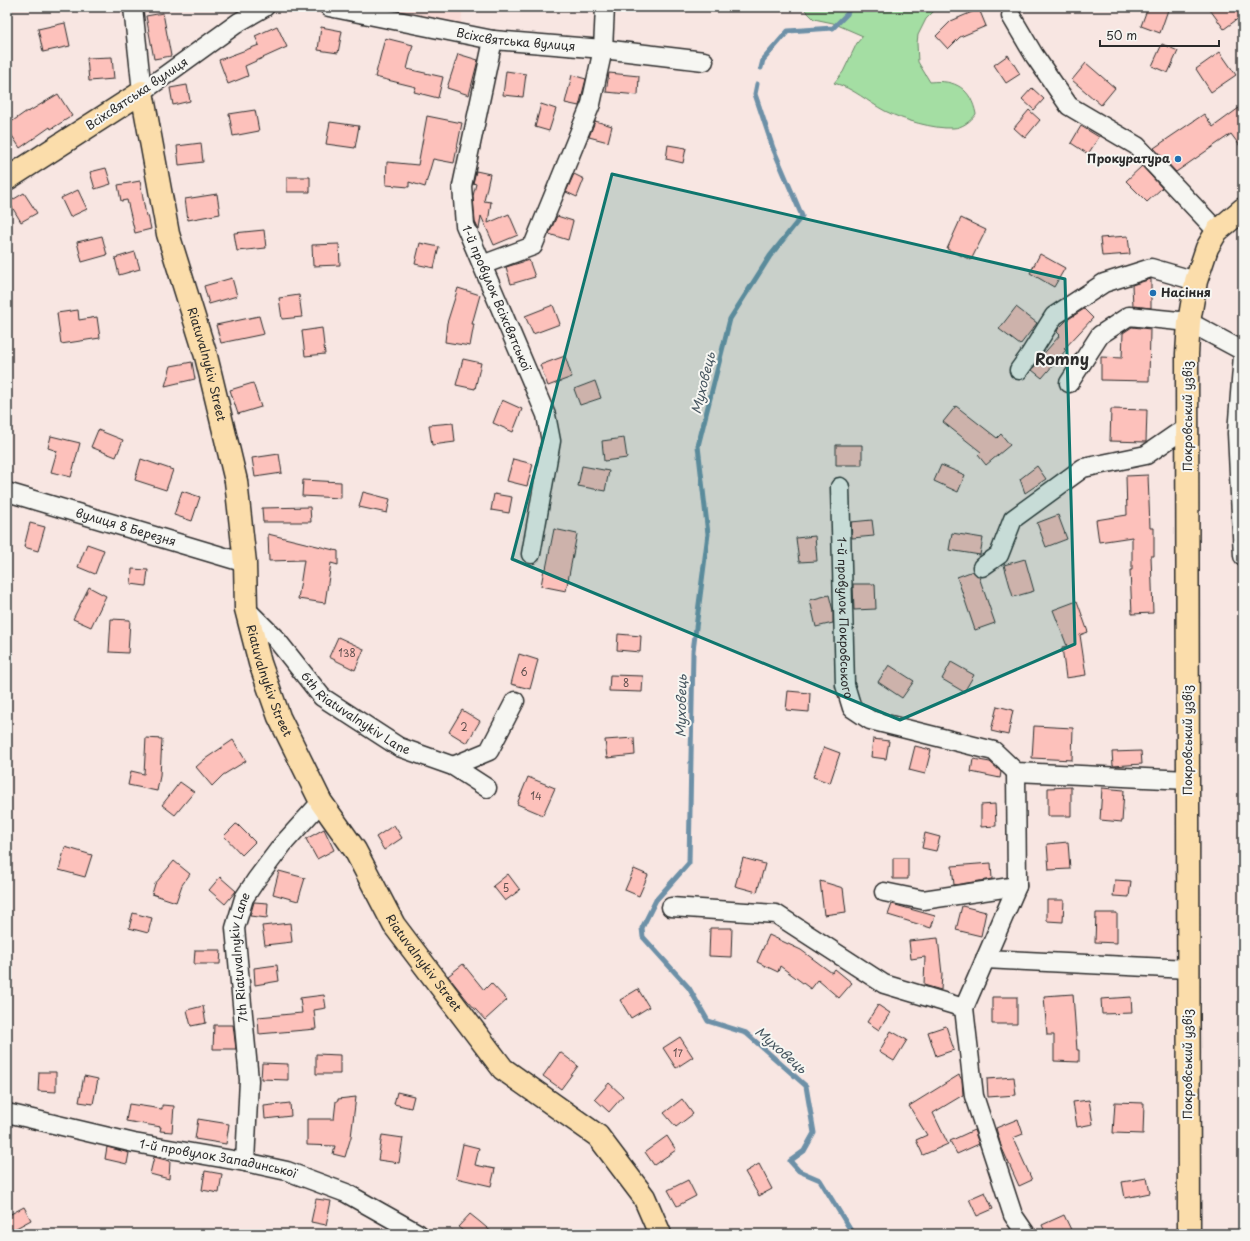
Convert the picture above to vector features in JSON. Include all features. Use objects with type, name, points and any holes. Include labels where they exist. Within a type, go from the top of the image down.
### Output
[{"type":"main road","name":"Всіхсвятська вулиця","points":[[7,178],[142,92]]},
{"type":"main road","name":"Riatuvalnykiv Street","points":[[142,92],[168,234],[206,356],[236,481],[245,563],[246,609],[260,662],[279,717],[321,802],[355,850],[394,925],[504,1069],[598,1136],[644,1197],[660,1234]]},
{"type":"main road","points":[[1212,240],[1243,209]]},
{"type":"main road","name":"Покровський узвіз","points":[[1189,1234],[1187,354],[1189,322],[1196,281],[1212,240]]},
{"type":"street","name":"Riatuvalnykiv Street","points":[[133,7],[142,92]]},
{"type":"street","name":"Всіхсвятська вулиця","points":[[142,92],[239,22],[265,7]]},
{"type":"street","name":"Всіхсвятська вулиця","points":[[329,7],[493,40],[603,49],[704,61]]},
{"type":"street","points":[[482,265],[532,246],[591,104],[603,49],[605,7]]},
{"type":"street","points":[[1011,16],[1034,54],[1069,106],[1136,146],[1212,240]]},
{"type":"street","name":"1-й провулок Всіхсвятської","points":[[493,40],[462,186],[465,225],[546,416],[551,441],[531,554]]},
{"type":"street","points":[[1019,370],[1054,316],[1104,283],[1151,268],[1196,281]]},
{"type":"street","points":[[1069,382],[1100,335],[1129,316],[1189,322],[1243,351]]},
{"type":"street","points":[[1243,355],[1237,433],[1243,556]]},
{"type":"street","points":[[982,567],[999,555],[1013,519],[1083,468],[1146,455],[1188,426]]},
{"type":"street","name":"1-й провулок Покровського","points":[[840,487],[845,685],[852,708],[870,720],[994,752],[1016,772]]},
{"type":"street","name":"вулиця 8 Березня","points":[[7,492],[245,563]]},
{"type":"street","name":"6th Riatuvalnykiv Lane","points":[[246,609],[276,639],[322,697],[399,747],[453,766],[487,788]]},
{"type":"street","points":[[453,766],[489,751],[515,701]]},
{"type":"street","points":[[1026,1234],[1013,1215],[974,1096],[964,1008],[1016,886],[1016,772],[1188,780]]},
{"type":"street","name":"7th Riatuvalnykiv Lane","points":[[245,1162],[249,1080],[235,928],[244,898],[256,880],[283,844],[321,802]]},
{"type":"street","points":[[884,892],[923,900],[1016,886]]},
{"type":"street","points":[[671,907],[776,914],[884,984],[964,1008]]},
{"type":"street","points":[[986,958],[1188,969]]},
{"type":"street","name":"1-й провулок Западинської","points":[[7,1113],[134,1143],[245,1162],[287,1171],[346,1193],[419,1234]]},
{"type":"highlighted area","points":[[612,174],[1065,279],[1075,644],[900,720],[512,559]]},
{"type":"shaded area","points":[[369,7],[463,7],[461,24]]},
{"type":"green space","points":[[802,7],[938,7],[926,19],[918,35],[918,62],[930,82],[939,81],[955,84],[966,92],[974,105],[976,114],[966,124],[960,127],[936,127],[909,121],[885,111],[848,88],[834,83],[843,72],[857,43],[863,36],[833,23],[814,19]]},
{"type":"building","points":[[1148,7],[1169,7],[1160,33],[1141,26]]},
{"type":"building","points":[[1208,7],[1243,7],[1243,15],[1224,29]]},
{"type":"building","points":[[979,9],[986,26],[960,37],[948,49],[936,36],[951,21]]},
{"type":"building","points":[[163,13],[171,56],[154,59],[146,16]]},
{"type":"building","points":[[65,23],[70,46],[43,52],[38,29]]},
{"type":"building","points":[[277,26],[287,47],[245,66],[248,76],[228,84],[219,60],[259,45],[255,36]]},
{"type":"building","points":[[321,27],[342,31],[338,53],[318,50]]},
{"type":"building","points":[[385,38],[413,45],[407,69],[443,77],[438,98],[414,92],[416,87],[375,77]]},
{"type":"building","points":[[1162,44],[1178,51],[1168,73],[1152,66]]},
{"type":"building","points":[[1220,52],[1236,75],[1211,92],[1196,69]]},
{"type":"building","points":[[458,54],[478,60],[469,95],[447,88]]},
{"type":"building","points":[[1008,55],[1020,74],[1006,83],[994,65]]},
{"type":"building","points":[[112,57],[114,79],[89,81],[87,58]]},
{"type":"building","points":[[1086,63],[1115,88],[1101,105],[1072,80]]},
{"type":"building","points":[[506,71],[526,74],[523,97],[503,95]]},
{"type":"building","points":[[609,73],[639,76],[638,95],[606,92]]},
{"type":"building","points":[[572,75],[586,79],[579,106],[565,103]]},
{"type":"building","points":[[187,85],[190,101],[173,105],[170,88]]},
{"type":"building","points":[[1032,88],[1044,99],[1034,110],[1022,99]]},
{"type":"building","points":[[58,94],[72,116],[51,129],[50,127],[20,148],[7,128],[7,125],[27,111],[28,112]]},
{"type":"building","points":[[541,104],[556,109],[549,131],[535,127]]},
{"type":"building","name":"Прокуратура","points":[[1243,105],[1243,150],[1231,134],[1176,172],[1154,148],[1204,114],[1213,127]]},
{"type":"building","points":[[255,110],[259,131],[233,136],[229,114]]},
{"type":"building","points":[[1029,110],[1040,120],[1025,138],[1014,128]]},
{"type":"building","points":[[427,116],[462,123],[454,163],[433,159],[425,187],[409,182],[409,187],[386,185],[387,162],[418,165]]},
{"type":"building","points":[[595,121],[612,126],[608,142],[589,137]]},
{"type":"building","points":[[330,122],[359,126],[355,148],[326,144]]},
{"type":"building","points":[[1081,126],[1099,137],[1088,154],[1071,143]]},
{"type":"building","points":[[201,143],[203,162],[179,165],[177,146]]},
{"type":"building","points":[[668,145],[686,148],[683,163],[666,159]]},
{"type":"building","points":[[1142,166],[1162,188],[1147,202],[1126,181]]},
{"type":"building","points":[[106,168],[111,184],[95,189],[90,172]]},
{"type":"building","points":[[476,171],[490,174],[484,201],[491,202],[488,223],[509,214],[518,235],[494,245],[481,216],[479,230],[475,222],[473,196],[476,184],[473,183]]},
{"type":"building","points":[[574,174],[584,179],[577,197],[566,192]]},
{"type":"building","points":[[287,177],[310,177],[310,192],[287,192]]},
{"type":"building","points":[[140,181],[146,216],[148,215],[151,229],[135,233],[127,200],[121,201],[118,185]]},
{"type":"building","points":[[78,190],[87,209],[70,217],[61,198]]},
{"type":"building","points":[[24,193],[37,213],[21,222],[9,202]]},
{"type":"building","points":[[217,194],[220,214],[188,220],[185,199]]},
{"type":"building","points":[[557,216],[573,221],[568,240],[549,234]]},
{"type":"building","points":[[961,218],[986,230],[971,260],[947,249]]},
{"type":"building","points":[[264,230],[266,248],[237,251],[234,233]]},
{"type":"building","points":[[102,236],[107,255],[82,262],[77,242]]},
{"type":"building","points":[[1128,236],[1130,254],[1102,256],[1100,238]]},
{"type":"building","points":[[420,243],[439,247],[434,268],[415,264]]},
{"type":"building","points":[[339,244],[340,265],[313,266],[312,245]]},
{"type":"building","points":[[135,252],[140,269],[119,275],[115,258]]},
{"type":"building","points":[[1040,254],[1065,268],[1054,287],[1030,273]]},
{"type":"building","points":[[529,260],[535,277],[511,284],[506,267]]},
{"type":"building","points":[[232,278],[237,296],[209,304],[204,286]]},
{"type":"building","points":[[1151,279],[1151,308],[1133,306],[1132,285]]},
{"type":"building","points":[[458,288],[480,295],[472,324],[474,324],[470,346],[445,342],[447,323]]},
{"type":"building","points":[[299,295],[302,317],[282,319],[279,298]]},
{"type":"building","points":[[553,305],[560,324],[533,334],[525,316]]},
{"type":"building","points":[[1016,307],[1037,323],[1020,345],[999,329]]},
{"type":"building","points":[[1084,309],[1093,318],[1064,349],[1066,350],[1042,378],[1032,370],[1040,358],[1060,335],[1057,332],[1058,329],[1067,320]]},
{"type":"building","points":[[78,310],[79,320],[97,317],[100,338],[61,344],[57,313]]},
{"type":"building","points":[[259,316],[264,334],[221,343],[216,325]]},
{"type":"building","points":[[1132,327],[1150,329],[1149,381],[1101,380],[1101,357],[1122,358],[1123,333]]},
{"type":"building","points":[[322,328],[325,354],[305,356],[302,331]]},
{"type":"building","points":[[565,356],[572,377],[548,386],[540,365]]},
{"type":"building","points":[[463,359],[481,363],[475,389],[456,385]]},
{"type":"building","points":[[192,362],[195,379],[165,386],[171,366]]},
{"type":"building","points":[[595,381],[601,398],[580,405],[574,389]]},
{"type":"building","points":[[253,383],[261,407],[238,414],[230,390]]},
{"type":"building","points":[[502,400],[522,409],[513,432],[493,423]]},
{"type":"building","points":[[956,406],[997,438],[1001,434],[1010,445],[986,465],[978,455],[981,452],[943,422]]},
{"type":"building","points":[[1111,409],[1147,410],[1146,442],[1110,441]]},
{"type":"building","points":[[453,423],[455,442],[432,445],[429,425]]},
{"type":"building","points":[[98,430],[123,440],[116,457],[91,447]]},
{"type":"building","points":[[51,436],[80,443],[71,477],[51,472],[57,451],[48,448]]},
{"type":"building","points":[[624,438],[627,458],[604,461],[602,441]]},
{"type":"building","points":[[836,445],[862,445],[862,465],[836,465]]},
{"type":"building","points":[[279,454],[282,473],[255,477],[252,458]]},
{"type":"building","points":[[141,459],[173,470],[166,490],[135,480]]},
{"type":"building","points":[[513,459],[533,464],[527,486],[507,481]]},
{"type":"building","points":[[941,465],[965,475],[958,492],[934,481]]},
{"type":"building","points":[[582,466],[609,471],[605,491],[578,486]]},
{"type":"building","points":[[1037,466],[1046,479],[1025,493],[1020,479]]},
{"type":"building","points":[[1148,475],[1150,528],[1154,528],[1154,556],[1151,556],[1153,613],[1132,614],[1130,570],[1132,570],[1132,537],[1099,542],[1096,520],[1127,515],[1126,476]]},
{"type":"building","points":[[303,480],[341,482],[341,498],[302,496]]},
{"type":"building","points":[[182,491],[200,497],[192,521],[174,515]]},
{"type":"building","points":[[363,492],[390,499],[387,513],[359,507]]},
{"type":"building","points":[[494,494],[512,497],[509,513],[491,510]]},
{"type":"building","points":[[310,507],[311,522],[263,522],[262,508]]},
{"type":"building","points":[[1058,515],[1067,539],[1046,547],[1037,523]]},
{"type":"building","points":[[872,520],[874,536],[852,538],[851,522]]},
{"type":"building","points":[[30,523],[45,527],[38,551],[24,547]]},
{"type":"building","points":[[554,529],[577,534],[566,591],[541,586]]},
{"type":"building","points":[[952,533],[983,538],[980,555],[949,550]]},
{"type":"building","points":[[268,534],[338,551],[338,565],[331,563],[325,603],[298,599],[304,560],[269,561]]},
{"type":"building","points":[[815,536],[817,561],[799,562],[796,538]]},
{"type":"building","points":[[87,544],[104,550],[95,574],[78,567]]},
{"type":"building","points":[[1025,559],[1034,591],[1013,597],[1004,565]]},
{"type":"building","points":[[132,569],[148,570],[146,586],[131,584]]},
{"type":"building","points":[[973,571],[979,577],[995,623],[975,630],[957,577]]},
{"type":"building","points":[[853,584],[875,584],[876,609],[854,610]]},
{"type":"building","points":[[89,587],[106,596],[91,627],[73,619]]},
{"type":"building","points":[[829,595],[833,611],[833,623],[816,627],[810,600]]},
{"type":"building","points":[[1077,601],[1088,632],[1080,635],[1086,675],[1066,678],[1062,647],[1067,646],[1053,610]]},
{"type":"building","points":[[111,619],[130,620],[128,653],[109,652]]},
{"type":"building","points":[[618,634],[641,636],[640,652],[617,650]]},
{"type":"building","points":[[338,637],[364,649],[355,670],[329,657]]},
{"type":"building","points":[[519,654],[538,660],[530,689],[511,684]]},
{"type":"building","points":[[951,662],[974,675],[964,692],[942,679]]},
{"type":"building","points":[[889,665],[914,681],[902,698],[878,682]]},
{"type":"building","points":[[610,675],[643,676],[642,692],[609,691]]},
{"type":"building","points":[[788,691],[810,693],[809,712],[786,710]]},
{"type":"building","points":[[997,706],[1013,710],[1008,735],[991,731]]},
{"type":"building","points":[[462,710],[480,721],[467,743],[449,732]]},
{"type":"building","points":[[1034,726],[1073,728],[1072,760],[1032,758]]},
{"type":"building","points":[[146,738],[162,739],[160,776],[157,791],[128,785],[131,771],[144,774]]},
{"type":"building","points":[[634,738],[635,755],[607,758],[605,740]]},
{"type":"building","points":[[873,739],[889,741],[886,759],[871,757]]},
{"type":"building","points":[[233,740],[246,761],[223,775],[212,786],[196,767]]},
{"type":"building","points":[[915,746],[931,750],[925,774],[909,770]]},
{"type":"building","points":[[824,747],[840,753],[830,783],[813,777]]},
{"type":"building","points":[[1141,751],[1142,764],[1113,766],[1112,752]]},
{"type":"building","points":[[973,759],[990,762],[1001,772],[1000,778],[971,772]]},
{"type":"building","points":[[528,777],[555,788],[543,815],[517,804]]},
{"type":"building","points":[[180,782],[194,792],[175,815],[162,805]]},
{"type":"building","points":[[1071,787],[1071,816],[1048,816],[1048,788]]},
{"type":"building","points":[[1102,788],[1124,790],[1122,822],[1100,820]]},
{"type":"building","points":[[995,804],[996,826],[981,827],[981,805]]},
{"type":"building","points":[[236,824],[255,842],[242,855],[224,836]]},
{"type":"building","points":[[394,825],[402,838],[384,850],[376,837]]},
{"type":"building","points":[[324,829],[334,850],[317,859],[306,839]]},
{"type":"building","points":[[925,833],[940,837],[936,851],[922,848]]},
{"type":"building","points":[[1068,842],[1070,869],[1049,870],[1047,844]]},
{"type":"building","points":[[65,847],[92,855],[85,877],[59,870]]},
{"type":"building","points":[[743,858],[765,864],[757,892],[735,886]]},
{"type":"building","points":[[893,858],[908,858],[908,879],[893,879]]},
{"type":"building","points":[[174,861],[190,874],[182,885],[176,902],[152,894],[155,884]]},
{"type":"building","points":[[991,863],[992,879],[954,885],[952,866]]},
{"type":"building","points":[[634,869],[648,875],[639,896],[625,890]]},
{"type":"building","points":[[279,871],[305,878],[298,901],[273,894]]},
{"type":"building","points":[[508,874],[520,890],[505,901],[493,886]]},
{"type":"building","points":[[220,877],[236,891],[225,904],[209,890]]},
{"type":"building","points":[[1115,880],[1131,881],[1129,897],[1113,896]]},
{"type":"building","points":[[820,881],[843,888],[846,912],[824,915]]},
{"type":"building","points":[[1047,900],[1064,900],[1063,922],[1047,921]]},
{"type":"building","points":[[254,902],[268,903],[267,918],[250,916]]},
{"type":"building","points":[[892,904],[935,916],[931,928],[888,915]]},
{"type":"building","points":[[962,906],[986,912],[981,936],[956,930]]},
{"type":"building","points":[[133,913],[152,918],[148,933],[129,928]]},
{"type":"building","points":[[1096,913],[1117,913],[1117,943],[1095,942]]},
{"type":"building","points":[[290,923],[292,942],[265,945],[262,926]]},
{"type":"building","points":[[710,928],[732,928],[731,957],[709,956]]},
{"type":"building","points":[[769,935],[801,950],[832,973],[835,969],[852,983],[839,998],[818,980],[811,989],[780,966],[778,972],[757,962]]},
{"type":"building","points":[[938,938],[942,974],[941,990],[924,985],[925,957],[911,959],[909,941]]},
{"type":"building","points":[[195,950],[221,950],[220,964],[194,964]]},
{"type":"building","points":[[463,964],[484,990],[491,983],[507,1000],[485,1020],[448,976]]},
{"type":"building","points":[[277,965],[279,981],[255,985],[254,968]]},
{"type":"building","points":[[638,989],[649,1007],[631,1018],[620,1000]]},
{"type":"building","points":[[1073,994],[1079,1062],[1054,1061],[1054,1035],[1047,1035],[1044,996]]},
{"type":"building","points":[[324,995],[326,1008],[314,1010],[316,1029],[259,1034],[258,1017],[302,1013],[300,998]]},
{"type":"building","points":[[992,997],[1017,997],[1017,1024],[992,1024]]},
{"type":"building","points":[[1131,997],[1132,1013],[1102,1014],[1101,999]]},
{"type":"building","points":[[878,1005],[890,1013],[879,1030],[867,1022]]},
{"type":"building","points":[[203,1006],[206,1023],[191,1026],[187,1010]]},
{"type":"building","points":[[214,1025],[233,1025],[236,1049],[213,1049]]},
{"type":"building","points":[[946,1026],[954,1050],[936,1056],[928,1032]]},
{"type":"building","points":[[891,1031],[907,1040],[894,1061],[879,1052]]},
{"type":"building","points":[[680,1037],[693,1057],[676,1068],[663,1048]]},
{"type":"building","points":[[560,1052],[578,1066],[561,1089],[543,1076]]},
{"type":"building","points":[[316,1054],[340,1055],[340,1074],[316,1074]]},
{"type":"building","points":[[262,1063],[288,1064],[288,1080],[261,1079]]},
{"type":"building","points":[[39,1072],[56,1072],[56,1092],[38,1091]]},
{"type":"building","points":[[959,1075],[962,1080],[963,1095],[933,1113],[948,1144],[923,1155],[916,1140],[927,1135],[909,1106]]},
{"type":"building","points":[[84,1076],[98,1079],[93,1104],[79,1102]]},
{"type":"building","points":[[1014,1077],[1016,1095],[988,1097],[987,1079]]},
{"type":"building","points":[[609,1083],[623,1096],[609,1112],[595,1099]]},
{"type":"building","points":[[397,1092],[414,1096],[411,1108],[394,1104]]},
{"type":"building","points":[[356,1097],[351,1137],[345,1157],[333,1154],[335,1146],[307,1145],[307,1119],[334,1119],[336,1101],[338,1101],[338,1099]]},
{"type":"building","points":[[682,1099],[693,1114],[676,1127],[664,1113]]},
{"type":"building","points":[[1089,1100],[1093,1124],[1077,1127],[1073,1102]]},
{"type":"building","points":[[1115,1102],[1144,1103],[1143,1134],[1113,1133]]},
{"type":"building","points":[[290,1103],[291,1116],[265,1119],[264,1106]]},
{"type":"building","points":[[129,1104],[162,1109],[162,1105],[174,1106],[172,1132],[160,1131],[161,1127],[126,1121]]},
{"type":"building","points":[[198,1119],[229,1124],[226,1144],[195,1139]]},
{"type":"building","points":[[1018,1119],[1023,1134],[1013,1138],[1032,1180],[1019,1186],[1001,1146],[996,1128]]},
{"type":"building","points":[[974,1130],[979,1144],[957,1154],[950,1141]]},
{"type":"building","points":[[382,1135],[403,1138],[399,1163],[378,1160]]},
{"type":"building","points":[[667,1136],[676,1150],[654,1165],[645,1152]]},
{"type":"building","points":[[463,1144],[479,1148],[475,1165],[495,1169],[491,1186],[456,1178]]},
{"type":"building","points":[[107,1147],[129,1153],[127,1164],[105,1159]]},
{"type":"building","points":[[154,1157],[170,1161],[169,1179],[150,1174]]},
{"type":"building","points":[[759,1164],[772,1189],[759,1196],[745,1172]]},
{"type":"building","points":[[205,1171],[222,1174],[219,1193],[202,1190]]},
{"type":"building","points":[[1147,1178],[1150,1193],[1125,1198],[1122,1182]]},
{"type":"building","points":[[688,1180],[696,1196],[677,1206],[668,1190]]},
{"type":"building","points":[[985,1192],[993,1209],[977,1216],[969,1199]]},
{"type":"building","points":[[316,1199],[331,1201],[326,1225],[311,1222]]},
{"type":"building","points":[[24,1207],[31,1220],[7,1233],[7,1216]]},
{"type":"building","points":[[470,1214],[494,1234],[467,1234],[458,1227]]},
{"type":"building","points":[[1064,1215],[1073,1234],[1046,1234],[1042,1225]]},
{"type":"waterway","name":"Муховець","points":[[761,68],[763,60],[788,31],[833,28],[847,14],[850,7]]},
{"type":"waterway","name":"Муховець","points":[[757,84],[755,94],[773,148],[802,216],[770,256],[730,319],[698,446],[708,534],[693,651],[689,863],[656,900],[642,928],[643,937],[689,988],[708,1021],[746,1033],[806,1086],[814,1133],[804,1151],[790,1161],[799,1171],[820,1180],[853,1234]]},
{"type":"place","name":"Прокуратура","points":[[1178,159]]},
{"type":"place","name":"Насіння","points":[[1153,293]]},
{"type":"district","name":"Romny","points":[[1062,359]]}]
